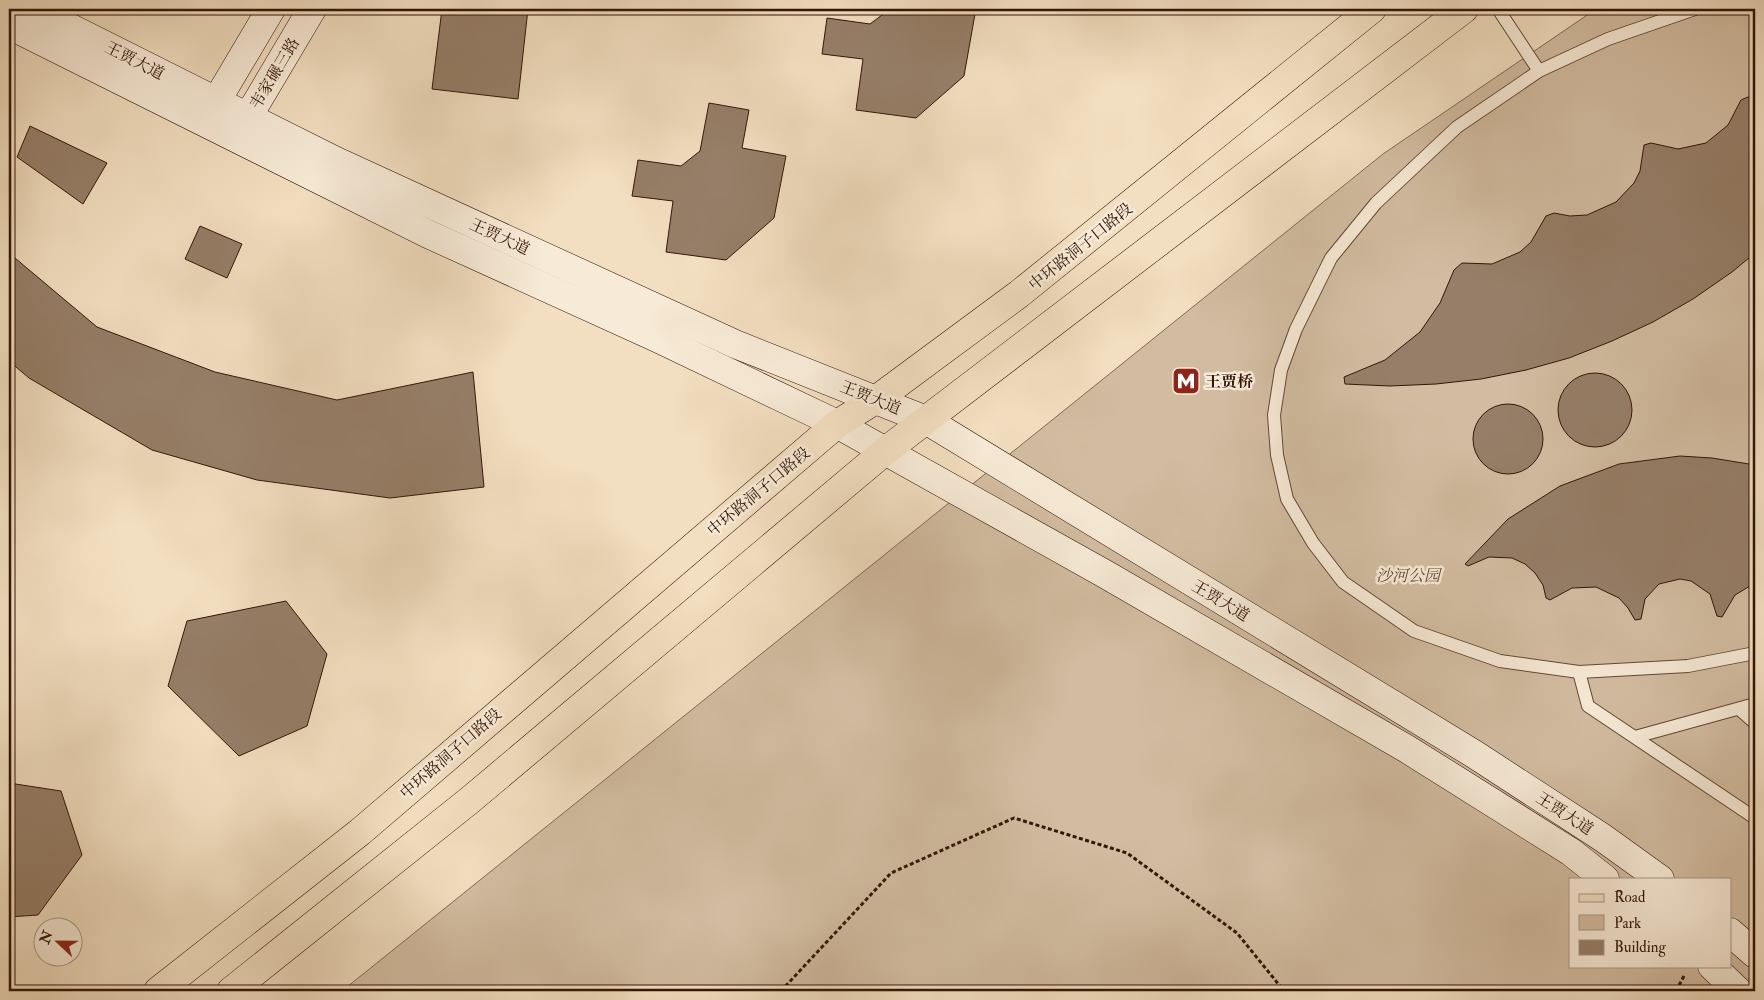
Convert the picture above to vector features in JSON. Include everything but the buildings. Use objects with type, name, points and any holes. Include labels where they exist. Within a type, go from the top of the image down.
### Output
[{"type":"main road","name":"王贾大道","points":[[33,9],[210,112]]},
{"type":"main road","points":[[210,112],[271,9]]},
{"type":"main road","name":"韦家碾三路","points":[[242,127],[312,9]]},
{"type":"main road","name":"中环路洞子口路段","points":[[158,991],[360,832],[441,760],[837,424],[877,399],[1019,294],[1372,9]]},
{"type":"main road","points":[[231,991],[470,800],[884,452],[1464,9]]},
{"type":"main road","name":"王贾大道","points":[[9,25],[242,127],[428,234],[657,338],[837,424],[1105,574],[1407,749],[1571,852],[1604,878]]},
{"type":"main road","name":"王贾大道","points":[[242,127],[336,161],[735,344],[926,420],[1474,754],[1603,838],[1659,878]]},
{"type":"main road","points":[[1732,934],[1755,954]]},
{"type":"main road","points":[[1714,968],[1738,991]]},
{"type":"lane","points":[[1498,9],[1539,71]]},
{"type":"lane","points":[[1694,9],[1608,38],[1539,71],[1458,127],[1376,203],[1331,258],[1296,329],[1281,370],[1274,415],[1277,455],[1287,499],[1313,543],[1343,582],[1414,631],[1500,661],[1579,672],[1688,666],[1755,653]]},
{"type":"lane","points":[[1579,672],[1588,706],[1755,818]]},
{"type":"lane","points":[[1635,737],[1755,704]]},
{"type":"lane","points":[[1739,709],[1755,723]]},
{"type":"path","points":[[781,991],[891,873],[1014,818],[1127,853],[1237,932],[1284,991]]},
{"type":"path","points":[[1676,991],[1687,968]]},
{"type":"green space","name":"沙河公园","points":[[1596,9],[1755,9],[1755,991],[342,991],[1383,154]]},
{"type":"place","name":"王贾桥","points":[[1186,381]]}]
